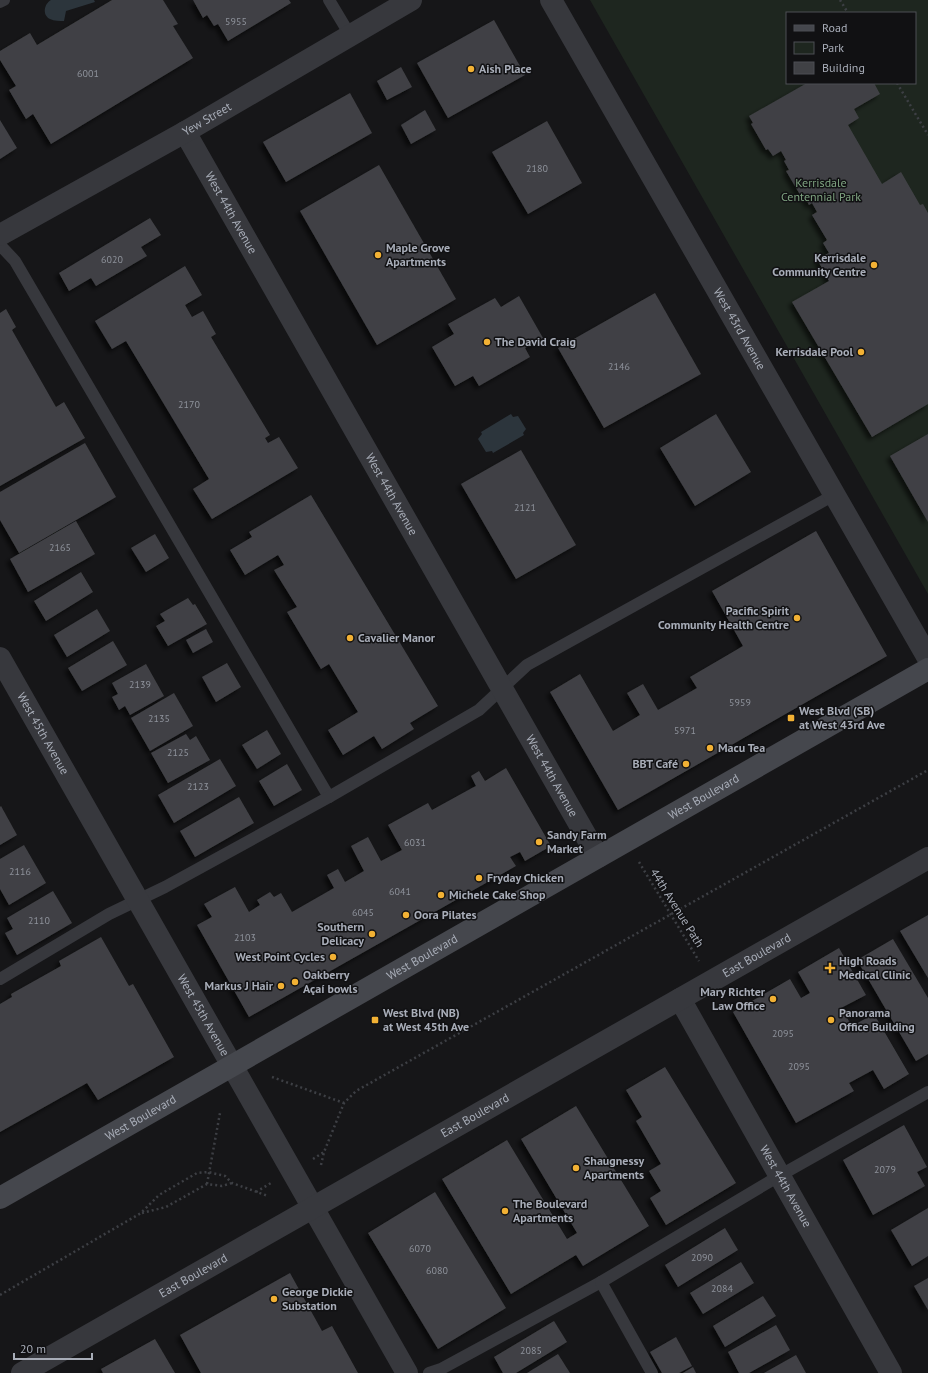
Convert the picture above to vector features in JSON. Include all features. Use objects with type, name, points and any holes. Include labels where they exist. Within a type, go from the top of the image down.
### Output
[{"type":"street","name":"Yew Street","points":[[0,234],[185,132],[411,0]]},
{"type":"street","name":"West 43rd Avenue","points":[[552,0],[928,658]]},
{"type":"street","name":"West 44th Avenue","points":[[185,132],[598,857]]},
{"type":"street","name":"West 45th Avenue","points":[[0,658],[407,1373]]},
{"type":"street","name":"West Boulevard","points":[[0,1198],[928,669]]},
{"type":"street","name":"East Boulevard","points":[[22,1373],[928,858]]},
{"type":"street","name":"West 44th Avenue","points":[[680,999],[891,1373]]},
{"type":"lane","points":[[0,2],[4,0]]},
{"type":"lane","points":[[329,0],[350,35]]},
{"type":"lane","points":[[0,245],[15,261],[329,797]]},
{"type":"lane","points":[[0,979],[109,914],[171,883],[329,797],[479,710],[527,665],[834,495]]},
{"type":"lane","points":[[430,1373],[441,1369],[601,1282],[780,1176],[928,1092]]},
{"type":"lane","points":[[601,1282],[652,1373]]},
{"type":"path","points":[[840,0],[847,12]]},
{"type":"path","points":[[899,84],[928,135]]},
{"type":"path","points":[[321,1165],[324,1152],[344,1103],[356,1091],[928,770]]},
{"type":"path","name":"44th Avenue Path","points":[[639,862],[701,963]]},
{"type":"path","points":[[272,1077],[344,1103]]},
{"type":"path","points":[[207,1184],[220,1113]]},
{"type":"path","points":[[311,1160],[324,1152]]},
{"type":"path","points":[[0,1295],[141,1213],[159,1195],[197,1173],[208,1172],[225,1176],[232,1183],[268,1196]]},
{"type":"path","points":[[256,1192],[273,1182]]},
{"type":"path","points":[[141,1213],[166,1207],[207,1184],[222,1186],[232,1183]]},
{"type":"green space","name":"Kerrisdale Centennial Park","points":[[590,0],[928,0],[928,594]]},
{"type":"shaded area","points":[[51,0],[94,0],[95,2],[66,11],[64,21],[59,21],[50,19],[46,15],[45,7]]},
{"type":"shaded area","points":[[511,414],[513,417],[518,416],[526,429],[523,433],[524,435],[493,453],[492,451],[486,452],[478,439],[482,434],[481,432]]},
{"type":"building","points":[[112,0],[163,0],[178,24],[173,26],[193,58],[51,144],[33,114],[26,119],[9,90],[16,86],[0,60],[0,51],[30,33],[37,45]]},
{"type":"building","points":[[193,0],[289,0],[291,3],[228,41],[218,24],[214,26],[207,15],[203,18]]},
{"type":"building","name":"Aish Place","points":[[494,20],[525,75],[448,118],[417,63]]},
{"type":"building","points":[[401,67],[412,87],[387,100],[377,81]]},
{"type":"building","name":"Kerrisdale Community Centre","points":[[805,84],[875,84],[880,94],[854,109],[859,118],[848,125],[882,184],[901,172],[920,205],[923,204],[928,213],[928,404],[872,437],[792,302],[829,281],[817,259],[829,253],[823,243],[827,240],[812,215],[817,212],[812,203],[809,205],[804,196],[802,198],[786,171],[789,170],[781,151],[773,156],[768,149],[766,150],[751,124],[753,123],[749,116]]},
{"type":"building","points":[[350,93],[372,133],[286,182],[263,142]]},
{"type":"building","points":[[425,110],[436,130],[411,144],[401,125]]},
{"type":"building","points":[[0,120],[17,148],[0,159]]},
{"type":"building","points":[[547,121],[582,183],[528,214],[492,152]]},
{"type":"building","name":"Maple Grove Apartments","points":[[379,165],[456,299],[377,345],[300,211]]},
{"type":"building","points":[[150,218],[161,235],[141,247],[147,256],[96,286],[91,278],[69,291],[59,273]]},
{"type":"building","points":[[185,266],[202,295],[185,305],[192,317],[203,311],[216,334],[211,337],[270,435],[265,438],[268,443],[279,437],[298,468],[212,519],[193,489],[209,479],[126,341],[112,349],[95,321]]},
{"type":"building","points":[[655,293],[701,374],[604,428],[558,348]]},
{"type":"building","name":"The David Craig","points":[[519,296],[543,338],[525,348],[530,357],[479,386],[473,376],[455,386],[432,347],[454,334],[448,324],[495,298],[501,307]]},
{"type":"building","points":[[6,309],[16,327],[12,330],[56,407],[64,402],[85,438],[0,486],[0,313]]},
{"type":"building","points":[[716,414],[751,472],[695,506],[660,448]]},
{"type":"building","points":[[928,434],[928,522],[890,456]]},
{"type":"building","points":[[85,443],[116,497],[19,553],[0,520],[0,492]]},
{"type":"building","points":[[521,450],[576,545],[516,579],[461,484]]},
{"type":"building","name":"Cavalier Manor","points":[[311,495],[438,706],[410,723],[414,729],[382,749],[374,736],[343,755],[328,730],[358,712],[329,664],[321,669],[287,612],[297,607],[274,570],[284,565],[278,555],[245,575],[230,550],[252,537],[249,532]]},
{"type":"building","points":[[76,521],[95,554],[28,592],[10,559]]},
{"type":"building","points":[[816,531],[887,656],[618,810],[550,692],[580,674],[613,731],[640,715],[627,693],[643,684],[658,710],[697,688],[690,677],[743,646],[712,591]]},
{"type":"building","points":[[155,534],[169,558],[146,572],[131,548]]},
{"type":"building","points":[[81,572],[93,592],[46,621],[34,601]]},
{"type":"building","points":[[188,598],[193,605],[195,604],[207,624],[168,646],[156,626],[165,621],[160,614]]},
{"type":"building","points":[[97,609],[110,631],[67,657],[54,635]]},
{"type":"building","points":[[206,629],[213,642],[193,653],[186,640]]},
{"type":"building","points":[[113,641],[127,665],[82,691],[68,668]]},
{"type":"building","points":[[227,663],[241,687],[216,702],[202,677]]},
{"type":"building","points":[[146,664],[164,696],[130,715],[125,706],[119,710],[112,697],[118,694],[112,683]]},
{"type":"building","points":[[174,693],[193,726],[150,751],[131,718]]},
{"type":"building","points":[[267,730],[281,754],[257,769],[242,745]]},
{"type":"building","points":[[186,734],[190,740],[196,736],[210,760],[168,783],[151,753]]},
{"type":"building","points":[[220,759],[236,786],[174,823],[158,795]]},
{"type":"building","points":[[287,764],[302,790],[274,806],[259,781]]},
{"type":"building","points":[[506,768],[551,846],[525,861],[520,852],[510,857],[516,866],[249,1017],[197,925],[212,917],[204,904],[235,887],[249,912],[260,905],[257,900],[270,892],[274,897],[281,893],[292,912],[334,888],[327,875],[338,869],[345,882],[364,871],[351,846],[368,837],[381,861],[402,850],[388,825],[428,803],[432,810],[476,786],[471,776],[479,771],[485,781]]},
{"type":"building","points":[[239,797],[254,823],[195,857],[180,831]]},
{"type":"building","points":[[1,806],[17,835],[0,845],[0,807]]},
{"type":"building","points":[[24,845],[46,883],[9,905],[0,889],[0,859]]},
{"type":"building","points":[[53,891],[72,923],[17,955],[5,933],[13,929],[7,918]]},
{"type":"building","points":[[928,915],[928,978],[900,931]]},
{"type":"building","points":[[101,937],[129,986],[133,984],[174,1057],[98,1100],[87,1083],[0,1132],[0,1004],[12,997],[11,994],[61,966],[59,961]]},
{"type":"building","points":[[893,939],[928,998],[928,1054],[916,1061],[857,960]]},
{"type":"building","points":[[839,948],[866,995],[841,1008],[852,1026],[874,1014],[909,1074],[884,1089],[873,1070],[849,1083],[854,1091],[796,1123],[733,1012],[790,979],[801,998],[810,993],[798,972]]},
{"type":"building","points":[[665,1067],[736,1183],[666,1225],[650,1198],[661,1191],[649,1171],[661,1164],[636,1121],[642,1117],[626,1090]]},
{"type":"building","points":[[576,1106],[649,1226],[583,1266],[576,1255],[511,1294],[442,1179],[507,1140],[567,1239],[577,1233],[521,1139]]},
{"type":"building","points":[[904,1125],[927,1167],[917,1172],[925,1186],[873,1215],[843,1160]]},
{"type":"building","points":[[435,1192],[506,1308],[438,1349],[368,1233]]},
{"type":"building","points":[[928,1208],[928,1256],[912,1266],[891,1230]]},
{"type":"building","points":[[725,1228],[738,1250],[678,1287],[665,1265]]},
{"type":"building","points":[[741,1262],[754,1283],[703,1314],[690,1293]]},
{"type":"building","name":"George Dickie Substation","points":[[290,1273],[322,1331],[332,1326],[358,1373],[201,1373],[180,1335]]},
{"type":"building","points":[[928,1278],[928,1310],[914,1286]]},
{"type":"building","points":[[763,1296],[776,1316],[725,1347],[713,1326]]},
{"type":"building","points":[[554,1321],[567,1342],[516,1373],[503,1373],[494,1357]]},
{"type":"building","points":[[776,1325],[790,1350],[749,1373],[739,1373],[728,1352]]},
{"type":"building","points":[[676,1337],[692,1366],[679,1373],[662,1373],[650,1352]]},
{"type":"building","points":[[155,1339],[175,1373],[103,1373],[101,1369]]},
{"type":"building","points":[[558,1354],[570,1373],[527,1373]]},
{"type":"building","points":[[796,1355],[806,1373],[764,1373]]},
{"type":"building","points":[[693,1367],[696,1373],[683,1373]]},
{"type":"place","name":"Aish Place","points":[[471,69]]},
{"type":"place","name":"Maple Grove Apartments","points":[[378,255]]},
{"type":"place","name":"Kerrisdale Community Centre","points":[[874,265]]},
{"type":"place","name":"The David Craig","points":[[487,342]]},
{"type":"place","name":"Kerrisdale Pool","points":[[861,352]]},
{"type":"place","name":"Pacific Spirit Community Health Centre","points":[[797,618]]},
{"type":"place","name":"Cavalier Manor","points":[[350,638]]},
{"type":"place","name":"West Blvd (SB) at West 43rd Ave","points":[[791,718]]},
{"type":"place","name":"Macu Tea","points":[[710,748]]},
{"type":"place","name":"BBT Café","points":[[686,764]]},
{"type":"place","name":"Sandy Farm Market","points":[[539,842]]},
{"type":"place","name":"Fryday Chicken","points":[[479,878]]},
{"type":"place","name":"Michele Cake Shop","points":[[441,895]]},
{"type":"place","name":"Oora Pilates","points":[[406,915]]},
{"type":"place","name":"Southern Delicacy","points":[[372,934]]},
{"type":"place","name":"West Point Cycles","points":[[333,957]]},
{"type":"place","name":"High Roads Medical Clinic","points":[[830,968]]},
{"type":"place","name":"Oakberry Açaí bowls","points":[[295,982]]},
{"type":"place","name":"Markus J Hair","points":[[281,986]]},
{"type":"place","name":"Mary Richter Law Office","points":[[773,999]]},
{"type":"place","name":"West Blvd (NB) at West 45th Ave","points":[[375,1020]]},
{"type":"place","name":"Panorama Office Building","points":[[831,1020]]},
{"type":"place","name":"Shaugnessy Apartments","points":[[576,1168]]},
{"type":"place","name":"The Boulevard Apartments","points":[[505,1211]]},
{"type":"place","name":"George Dickie Substation","points":[[274,1299]]}]
